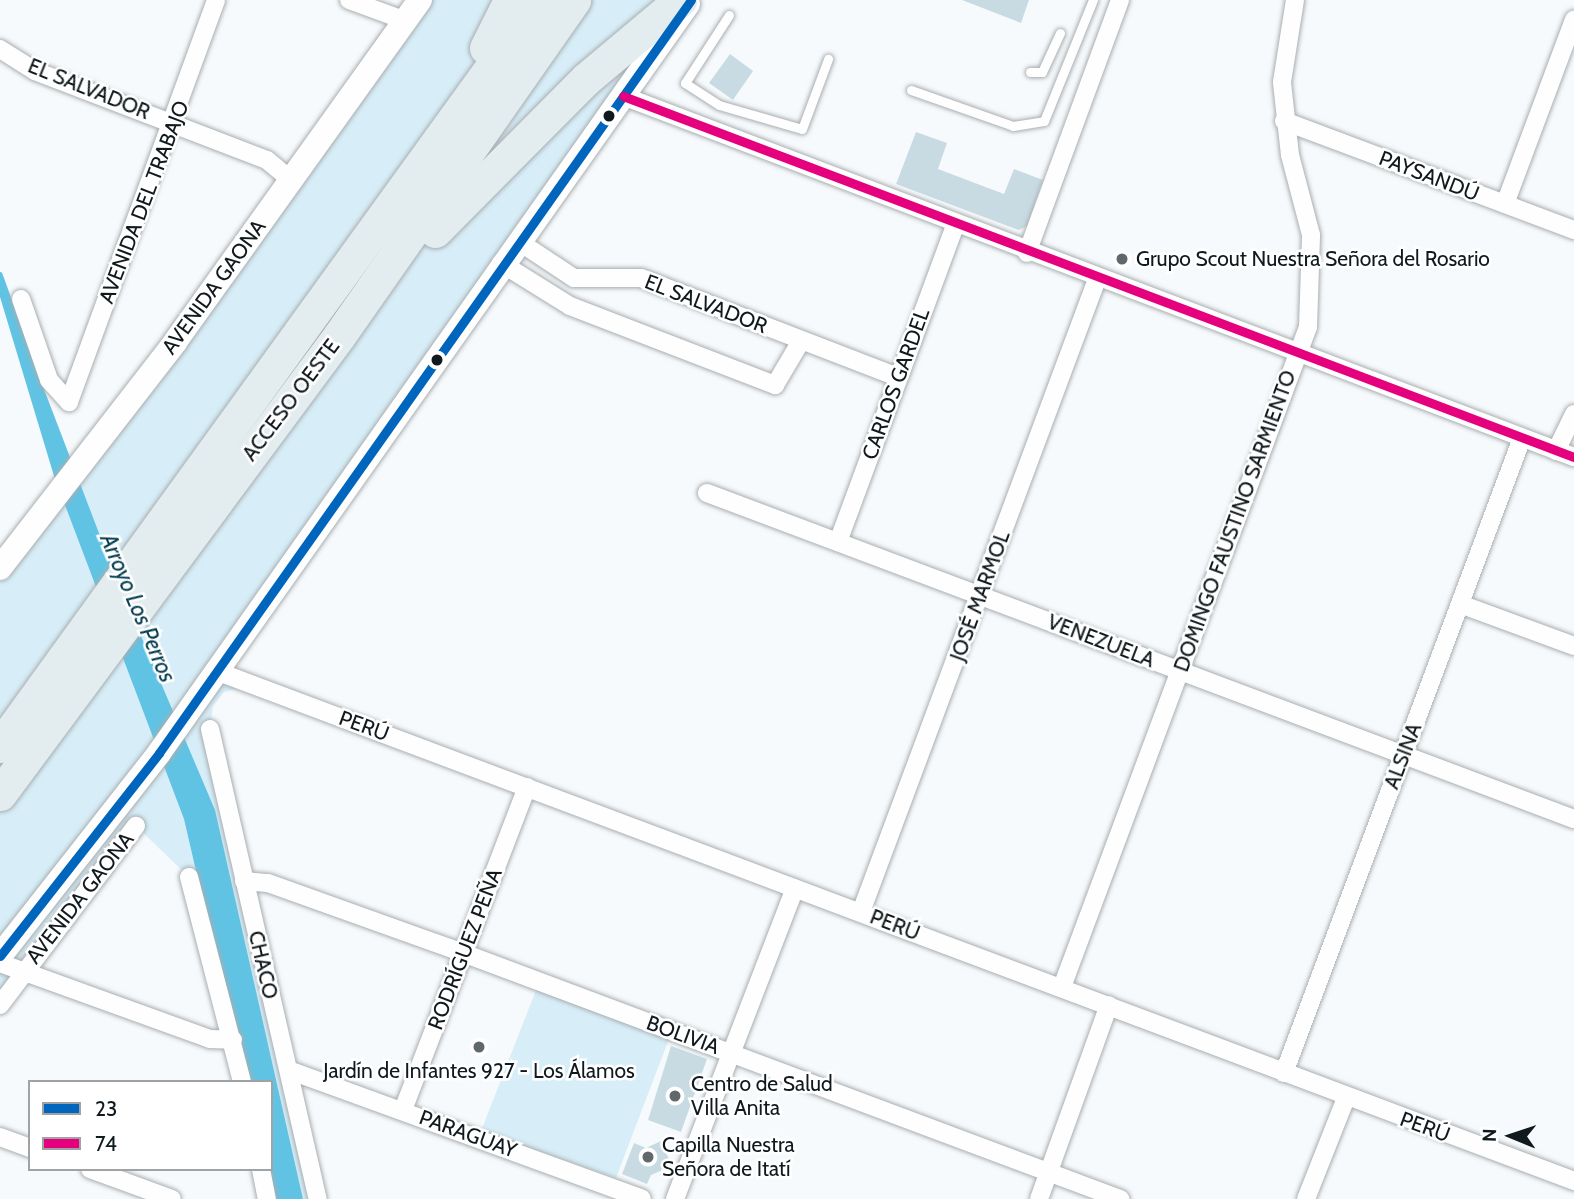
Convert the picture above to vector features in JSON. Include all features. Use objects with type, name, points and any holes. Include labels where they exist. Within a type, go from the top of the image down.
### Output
[{"type":"highway","points":[[413,182],[510,0]]},
{"type":"highway","name":"ACCESO OESTE","points":[[0,794],[132,586],[540,0]]},
{"type":"highway","name":"ACCESO OESTE","points":[[132,586],[339,336],[574,0]]},
{"type":"highway","points":[[339,336],[494,168],[680,0]]},
{"type":"highway","name":"ACCESO OESTE","points":[[0,746],[104,628]]},
{"type":"street","name":"AVENIDA DEL TRABAJO","points":[[21,299],[49,380],[69,402],[216,0]]},
{"type":"street","points":[[349,0],[406,21]]},
{"type":"street","name":"AVENIDA GAONA","points":[[0,568],[292,181],[420,0]]},
{"type":"street","name":"AVENIDA GAONA","points":[[0,956],[159,753],[501,263],[691,0]]},
{"type":"street","points":[[1027,253],[1120,0]]},
{"type":"street","name":"DOMINGO FAUSTINO SARMIENTO","points":[[1062,987],[1298,354],[1314,276],[1307,214],[1284,121],[1282,58],[1295,0]]},
{"type":"street","points":[[1506,204],[1574,19]]},
{"type":"street","name":"EL SALVADOR","points":[[0,49],[35,71],[173,121],[267,160],[292,181]]},
{"type":"street","points":[[624,96],[1027,253],[1574,457]]},
{"type":"street","name":"PAYSANDÚ","points":[[1284,121],[1574,230]]},
{"type":"street","name":"CARLOS GARDEL","points":[[838,542],[956,226]]},
{"type":"street","name":"EL SALVADOR","points":[[518,241],[574,278],[641,278],[898,377]]},
{"type":"street","points":[[501,263],[570,306],[775,386],[801,341]]},
{"type":"street","name":"JOSÉ MARMOL","points":[[862,912],[1097,279]]},
{"type":"street","points":[[1556,451],[1574,414]]},
{"type":"street","name":"ALSINA","points":[[1284,1073],[1522,438]]},
{"type":"street","name":"VENEZUELA","points":[[707,493],[1574,819]]},
{"type":"street","points":[[1460,604],[1574,646]]},
{"type":"street","name":"PERÚ","points":[[215,671],[1110,1005],[1346,1098],[1574,1181]]},
{"type":"street","name":"CHACO","points":[[210,729],[244,881],[293,1072],[295,1112],[318,1199]]},
{"type":"street","name":"RODRÍGUEZ PEÑA","points":[[403,1110],[527,787]]},
{"type":"street","name":"AVENIDA GAONA","points":[[0,1005],[136,826]]},
{"type":"street","points":[[189,877],[242,1080]]},
{"type":"street","name":"BOLIVIA","points":[[244,881],[268,883],[463,953],[1120,1199]]},
{"type":"street","points":[[675,1199],[796,888]]},
{"type":"street","points":[[0,963],[25,969],[210,1039],[233,1040]]},
{"type":"street","points":[[1039,1199],[1110,1005]]},
{"type":"street","name":"PARAGUAY","points":[[293,1072],[642,1199]]},
{"type":"street","points":[[1306,1199],[1346,1098]]},
{"type":"street","points":[[0,1137],[28,1147]]},
{"type":"street","points":[[95,1171],[172,1199]]},
{"type":"street","points":[[261,1171],[267,1199]]},
{"type":"lane","points":[[911,90],[1013,126],[1044,121],[1093,0]]},
{"type":"lane","points":[[729,15],[685,83],[719,105],[802,129],[828,59]]},
{"type":"lane","points":[[1030,72],[1042,72],[1060,33]]},
{"type":"shaded area","points":[[420,0],[691,0],[216,670],[253,685],[224,692],[213,706],[210,729],[318,1199],[267,1199],[268,1171],[273,1171],[273,1080],[270,1080],[189,877],[136,826],[0,1005],[0,568]]},
{"type":"shaded area","points":[[536,990],[669,1039],[616,1178],[481,1131]]},
{"type":"water","points":[[0,274],[115,575],[215,810],[303,1199],[273,1199],[266,1171],[273,1171],[273,1080],[245,1080],[184,819],[54,476],[0,297]]},
{"type":"building","points":[[962,0],[1029,0],[1021,23]]},
{"type":"building","points":[[730,54],[753,71],[733,100],[709,83]]},
{"type":"building","points":[[916,132],[947,143],[938,169],[1004,194],[1014,169],[1043,180],[1027,226],[1019,230],[896,184]]},
{"type":"building","name":"Centro de Salud Villa Anita","points":[[671,1046],[707,1059],[681,1132],[648,1120]]},
{"type":"building","name":"Capilla Nuestra Señora de Itatí","points":[[661,1141],[672,1166],[651,1175],[647,1184],[622,1174],[634,1143],[646,1148]]},
{"type":"waterway","name":"Arroyo Los Perros","points":[[0,274],[37,376]]},
{"type":"transit line","name":"23","points":[[0,956],[159,753],[691,0]]},
{"type":"transit line","name":"74","points":[[623,96],[1574,457]]},
{"type":"place","name":"Grupo Scout Nuestra Señora del Rosario","points":[[1122,259]]},
{"type":"place","name":"Jardín de Infantes 927 - Los Álamos","points":[[479,1047]]},
{"type":"place","name":"Centro de Salud Villa Anita","points":[[675,1096]]},
{"type":"place","name":"Capilla Nuestra Señora de Itatí","points":[[648,1157]]}]
